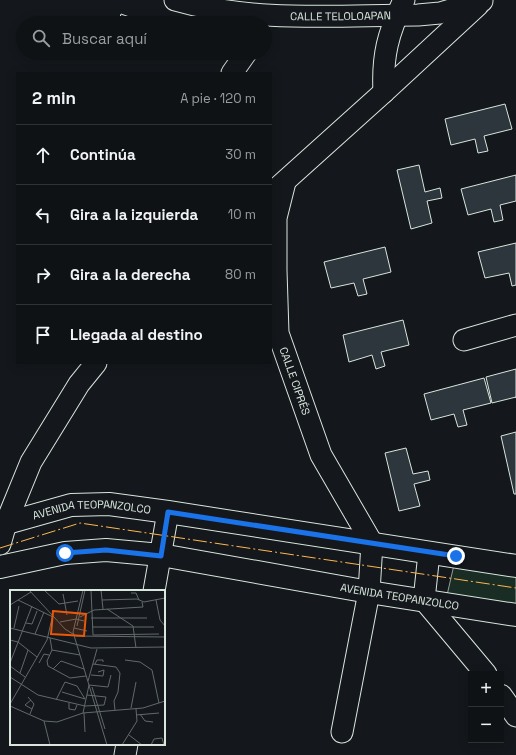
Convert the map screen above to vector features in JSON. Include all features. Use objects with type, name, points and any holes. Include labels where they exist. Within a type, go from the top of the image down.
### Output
[{"type":"main road","name":"AVENIDA TEOPANZOLCO","points":[[3,524],[71,505],[110,504],[516,566]]},
{"type":"main road","name":"AVENIDA TEOPANZOLCO","points":[[0,567],[65,553],[106,550],[161,556],[369,592],[516,615]]},
{"type":"street","name":"CALLE TELOLOAPAN","points":[[175,0],[200,7],[244,16]]},
{"type":"street","name":"CALLE TELOLOAPAN","points":[[272,21],[400,8],[418,15],[440,12],[482,1]]},
{"type":"street","points":[[278,188],[482,1]]},
{"type":"street","points":[[384,92],[383,73],[385,54],[389,34],[400,8]]},
{"type":"street","points":[[233,72],[241,60]]},
{"type":"street","name":"CALLE CIPRÉS","points":[[278,188],[276,218],[278,333],[321,455],[372,543]]},
{"type":"street","points":[[464,340],[516,325]]},
{"type":"street","points":[[0,544],[3,524],[31,462],[79,384],[95,364]]},
{"type":"street","points":[[154,590],[168,512]]},
{"type":"street","points":[[342,732],[369,592],[372,543]]},
{"type":"street","points":[[429,553],[424,600],[483,671]]},
{"type":"street","points":[[504,699],[516,716]]},
{"type":"street","points":[[126,755],[127,745]]},
{"type":"green space","points":[[456,556],[516,566],[516,615],[445,604]]},
{"type":"building","points":[[505,104],[512,129],[484,136],[488,151],[478,153],[475,139],[451,145],[445,119]]},
{"type":"building","points":[[419,165],[425,192],[440,188],[442,198],[427,201],[432,223],[411,229],[397,170]]},
{"type":"building","points":[[516,175],[516,201],[500,205],[503,220],[494,222],[491,209],[468,215],[461,189]]},
{"type":"building","points":[[516,243],[516,285],[512,286],[509,273],[485,278],[478,252]]},
{"type":"building","points":[[385,247],[391,272],[363,279],[367,294],[358,296],[354,283],[331,288],[324,262]]},
{"type":"building","points":[[403,320],[409,345],[381,352],[385,366],[376,369],[372,355],[349,362],[343,335]]},
{"type":"building","points":[[516,369],[516,397],[492,403],[486,377]]},
{"type":"building","points":[[484,378],[491,403],[463,410],[467,425],[458,427],[454,414],[431,420],[424,394]]},
{"type":"building","points":[[516,432],[516,494],[514,494],[501,436]]},
{"type":"building","points":[[406,448],[413,474],[428,471],[430,480],[414,484],[420,506],[399,511],[385,453]]},
{"type":"power","points":[[0,548],[80,523],[516,588]]},
{"type":"route","points":[[65,553],[106,550],[161,556],[168,512],[456,556]]}]
